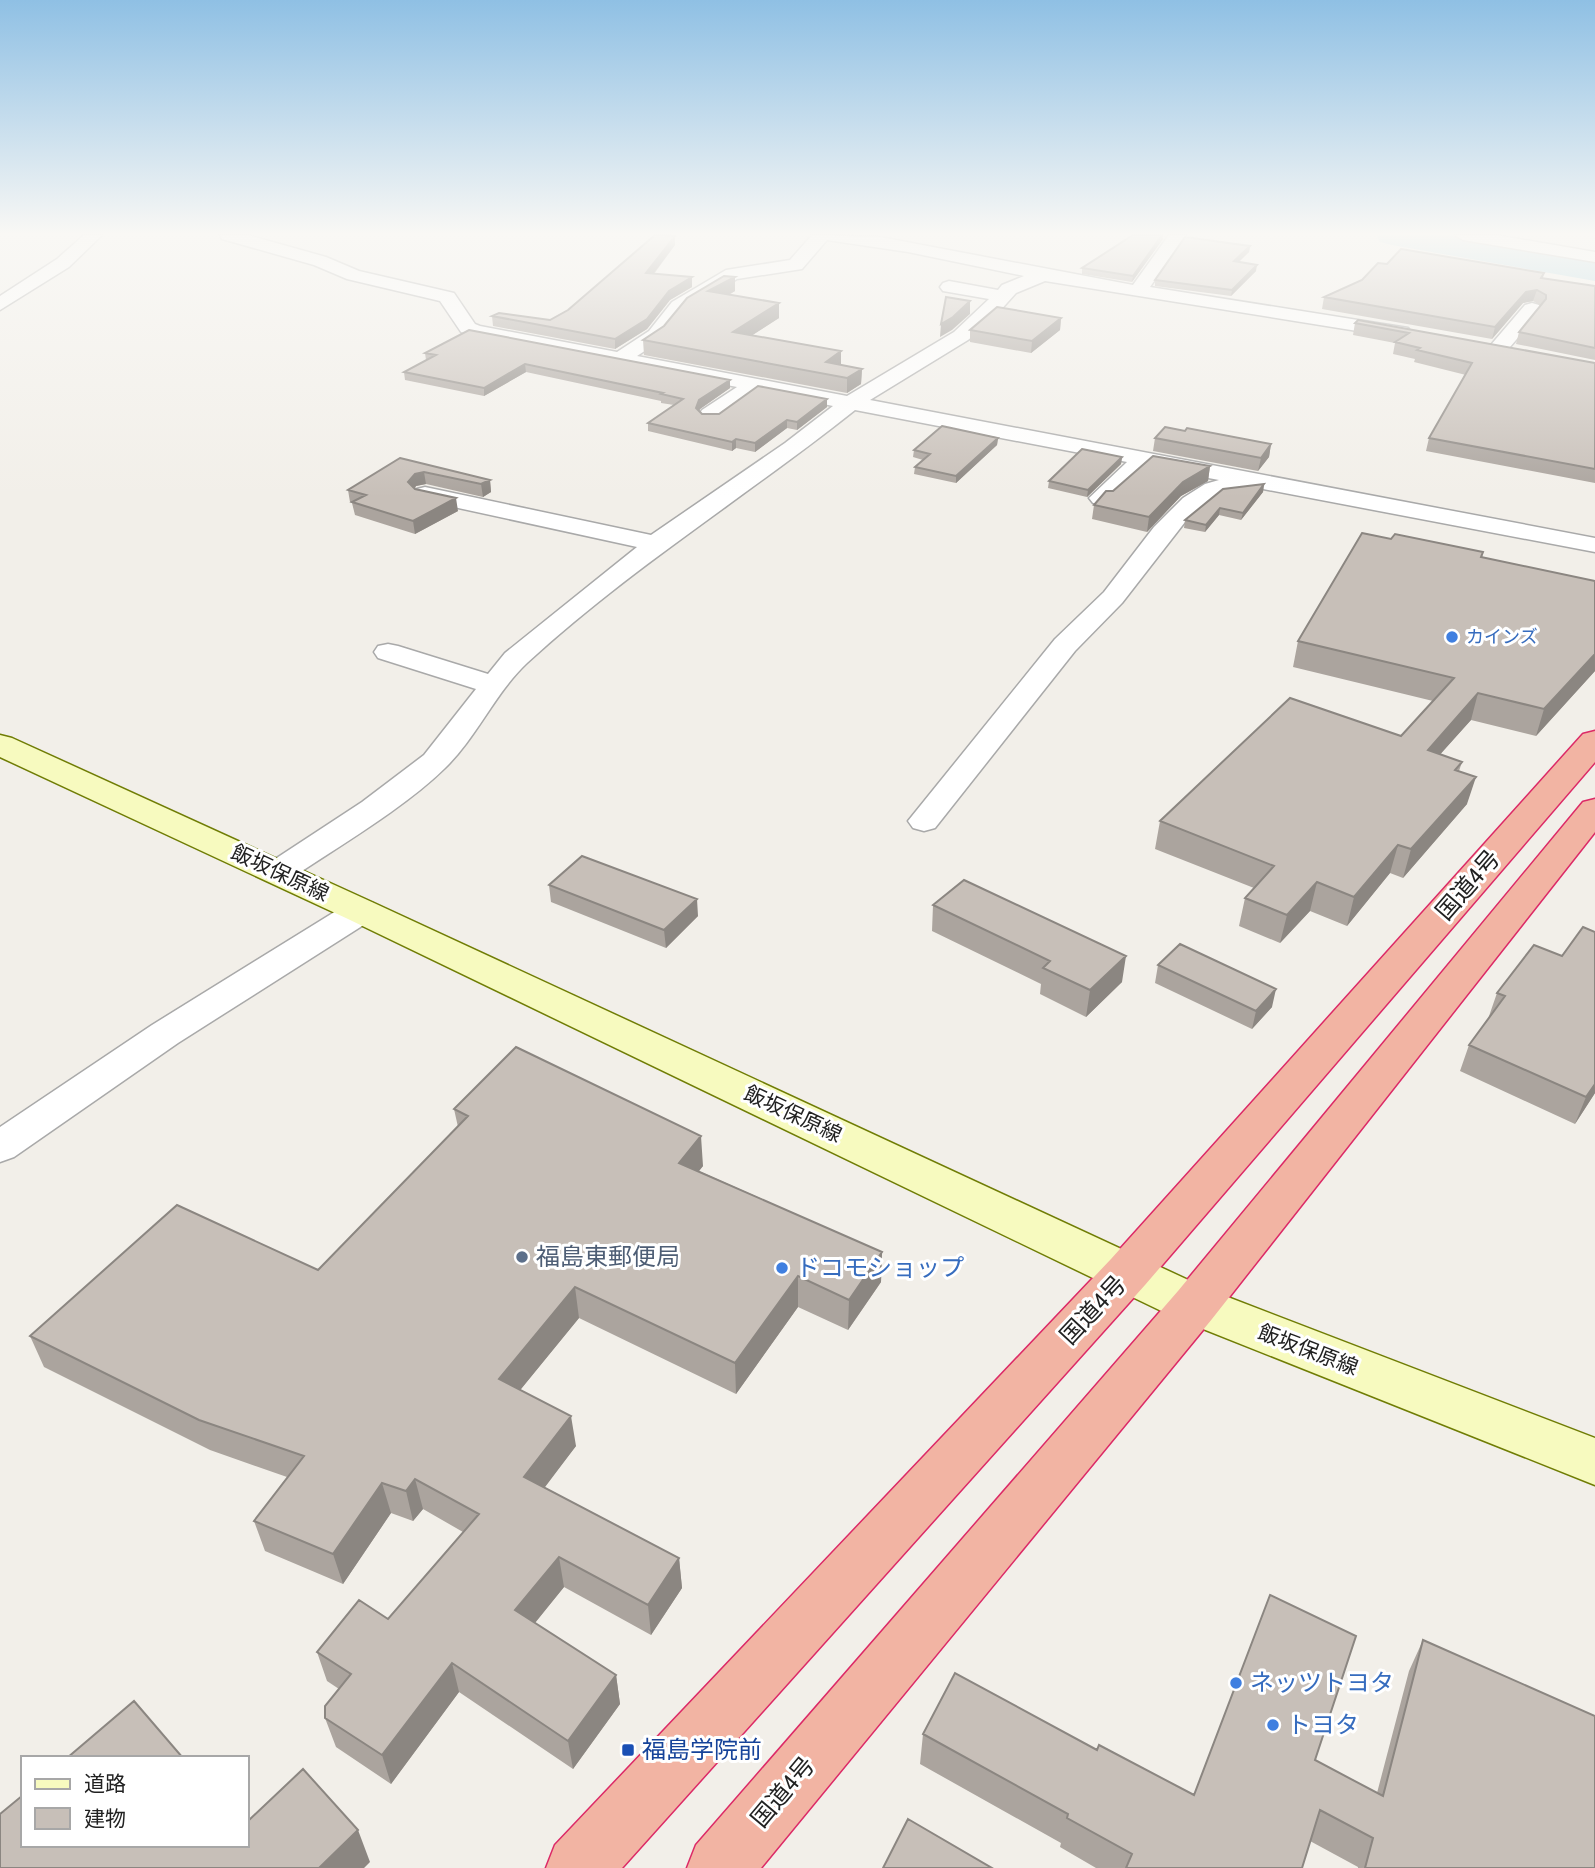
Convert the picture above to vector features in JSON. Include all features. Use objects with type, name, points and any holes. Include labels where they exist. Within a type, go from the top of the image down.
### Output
[{"type":"highway","name":"国道4号","points":[[578,1868],[1128,1272],[1595,741]]},
{"type":"highway","name":"国道4号","points":[[719,1868],[1195,1305],[1595,809]]},
{"type":"main road","name":"飯坂保原線","points":[[0,745],[278,872],[1195,1305],[1595,1462]]},
{"type":"street","points":[[464,322],[475,331],[1595,545]]},
{"type":"street","points":[[619,359],[656,335],[666,322]]},
{"type":"street","points":[[278,872],[373,809],[435,761],[515,659],[656,544],[793,448],[850,403],[961,336],[978,322]]},
{"type":"street","points":[[1348,322],[1423,336]]},
{"type":"street","points":[[1399,331],[1404,322]]},
{"type":"street","points":[[1518,322],[1490,349],[1521,354]]},
{"type":"street","points":[[710,415],[754,385]]},
{"type":"street","points":[[1101,498],[1146,458]]},
{"type":"street","points":[[924,821],[1056,659],[1064,643],[1099,613],[1181,514],[1209,491],[1221,486],[1268,481]]},
{"type":"street","points":[[425,494],[656,544]]},
{"type":"street","points":[[388,652],[493,685]]},
{"type":"street","points":[[0,1147],[165,1034],[361,911]]},
{"type":"building","points":[[525,322],[642,322],[615,339]]},
{"type":"building","points":[[667,322],[749,322],[733,332],[841,351],[826,362],[862,369],[847,378],[643,340]]},
{"type":"building","points":[[979,322],[1056,322],[1032,341],[970,330]]},
{"type":"building","points":[[1370,322],[1595,363],[1595,469],[1429,438],[1472,363],[1395,342],[1409,333],[1355,323]]},
{"type":"building","points":[[1467,322],[1499,322],[1495,327]]},
{"type":"building","points":[[1527,322],[1595,322],[1595,348],[1519,332]]},
{"type":"building","points":[[469,330],[730,380],[699,400],[696,408],[702,414],[719,414],[758,386],[827,399],[797,422],[787,420],[755,443],[736,439],[732,442],[648,423],[683,399],[661,394],[663,393],[525,364],[484,388],[404,372],[436,355],[425,353]]},
{"type":"building","points":[[942,426],[998,438],[956,476],[915,467],[930,454],[914,450]]},
{"type":"building","points":[[1165,427],[1185,431],[1187,428],[1271,444],[1261,458],[1155,438]]},
{"type":"building","points":[[1082,449],[1122,457],[1088,490],[1049,481]]},
{"type":"building","points":[[1153,456],[1210,466],[1183,482],[1149,517],[1094,505],[1106,491],[1113,491]]},
{"type":"building","points":[[400,458],[490,480],[481,484],[424,472],[415,474],[408,482],[415,489],[456,498],[413,521],[352,502],[366,495],[348,490]]},
{"type":"building","points":[[1264,484],[1243,513],[1220,508],[1206,525],[1185,520],[1223,489]]},
{"type":"building","points":[[1362,533],[1391,539],[1395,534],[1483,552],[1481,557],[1595,581],[1595,654],[1544,709],[1478,693],[1428,750],[1462,762],[1455,770],[1476,777],[1411,849],[1398,845],[1354,897],[1317,882],[1287,915],[1245,898],[1274,866],[1160,821],[1290,698],[1401,736],[1454,678],[1298,641]]},
{"type":"building","points":[[582,856],[697,899],[664,930],[549,885]]},
{"type":"building","points":[[964,880],[1126,956],[1090,990],[1043,968],[1050,961],[933,905]]},
{"type":"building","points":[[1583,927],[1595,932],[1595,1084],[1586,1097],[1469,1045],[1505,996],[1497,993],[1534,945],[1562,956]]},
{"type":"building","points":[[1180,944],[1276,989],[1256,1011],[1158,965]]},
{"type":"building","points":[[516,1047],[701,1136],[679,1163],[882,1252],[849,1300],[798,1276],[735,1363],[575,1287],[499,1379],[571,1416],[524,1477],[679,1558],[648,1605],[559,1557],[515,1610],[616,1675],[568,1741],[452,1663],[382,1755],[325,1718],[325,1706],[351,1674],[317,1652],[359,1600],[388,1619],[479,1514],[415,1479],[406,1491],[382,1483],[333,1554],[254,1521],[304,1456],[199,1420],[30,1336],[177,1205],[318,1270],[468,1116],[454,1109]]},
{"type":"building","points":[[1270,1595],[1356,1636],[1315,1760],[1383,1796],[1423,1640],[1595,1716],[1595,1868],[1365,1868],[1373,1838],[1320,1810],[1302,1868],[1126,1868],[1132,1854],[1067,1818],[1068,1814],[923,1734],[955,1673],[1097,1750],[1099,1745],[1194,1795]]},
{"type":"building","points":[[134,1701],[181,1756],[69,1756]]},
{"type":"building","points":[[303,1769],[358,1830],[319,1868],[0,1868],[0,1814],[21,1797],[21,1847],[248,1847],[248,1821]]},
{"type":"building","points":[[908,1819],[992,1868],[883,1868]]},
{"type":"place","name":"カインズ","points":[[1452,637]]},
{"type":"place","name":"福島東郵便局","points":[[522,1257]]},
{"type":"place","name":"ドコモショップ","points":[[782,1268]]},
{"type":"place","name":"ネッツトヨタ","points":[[1236,1683]]},
{"type":"place","name":"トヨタ","points":[[1273,1725]]},
{"type":"place","name":"福島学院前","points":[[628,1750]]}]
